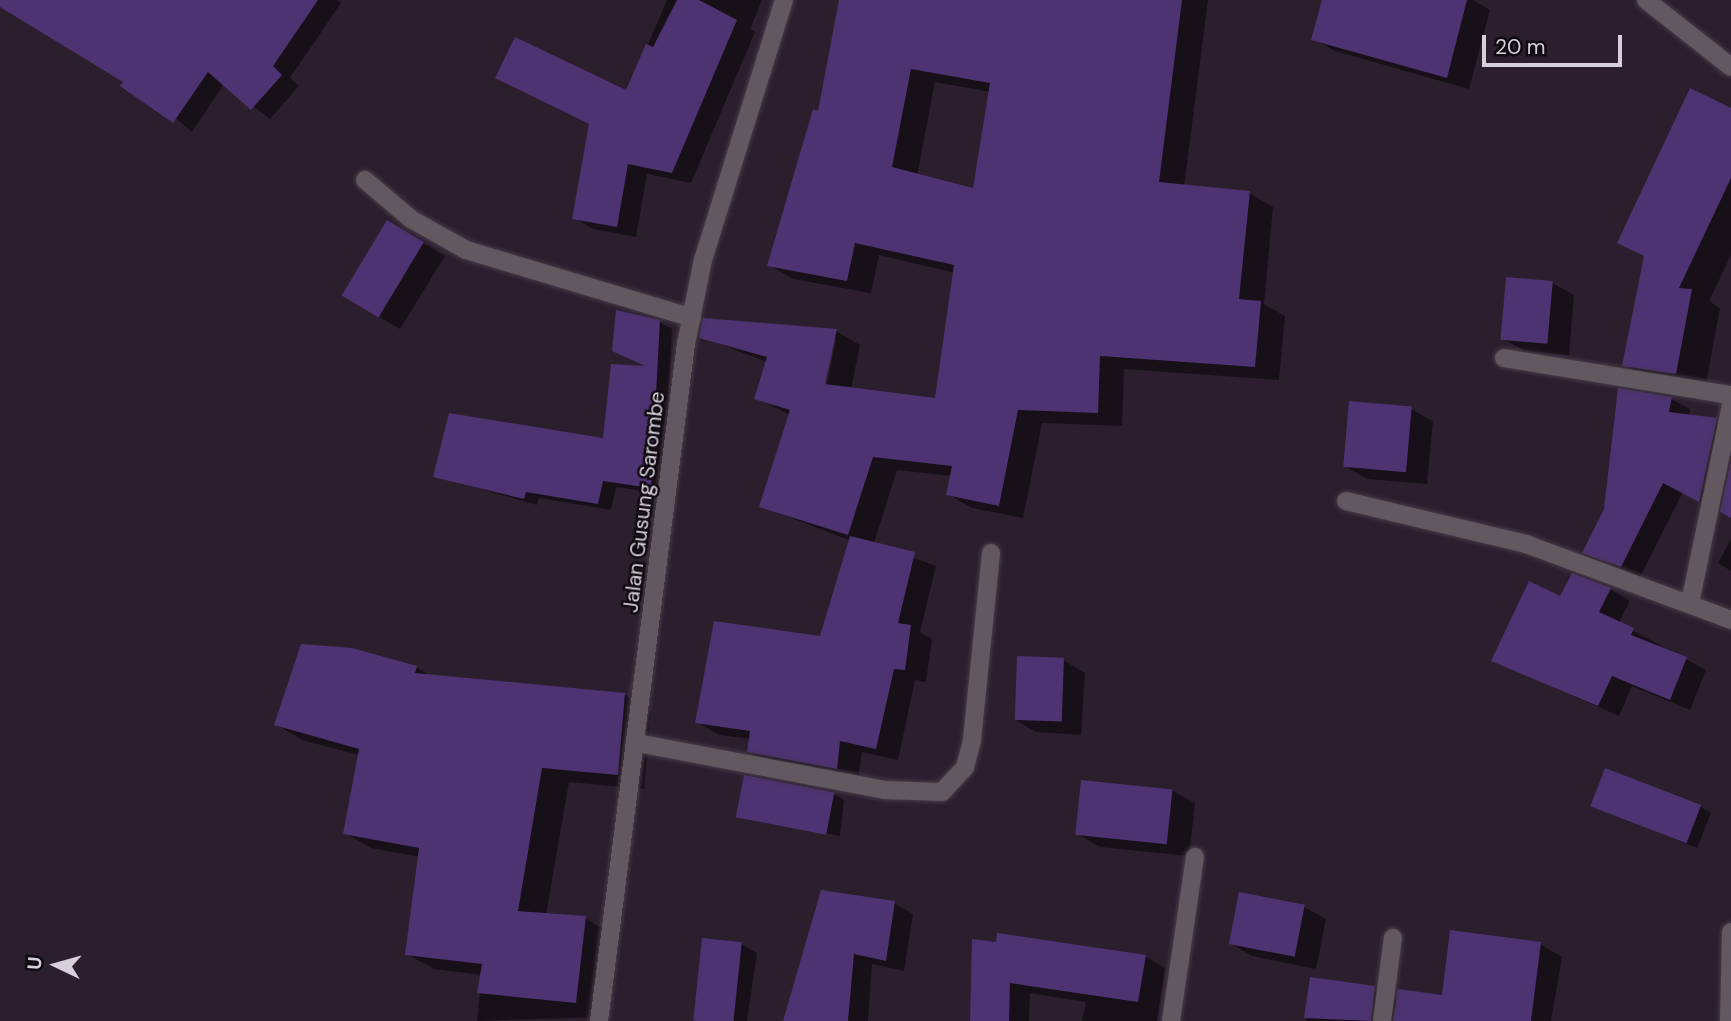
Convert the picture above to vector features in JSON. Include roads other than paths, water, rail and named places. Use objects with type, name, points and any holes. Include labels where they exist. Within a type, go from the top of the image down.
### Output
[{"type":"street","name":"Jalan Gusung Sarombe","points":[[599,1021],[692,318],[703,260],[784,0]]},
{"type":"street","points":[[1646,0],[1731,67]]},
{"type":"street","points":[[365,180],[411,219],[466,250],[692,318]]},
{"type":"street","points":[[1504,358],[1731,395]]},
{"type":"street","points":[[1690,603],[1731,405]]},
{"type":"street","points":[[1346,501],[1526,544],[1731,620]]},
{"type":"street","points":[[637,743],[885,790],[942,792],[965,767],[972,740],[991,553]]},
{"type":"street","points":[[1171,1021],[1195,857]]},
{"type":"street","points":[[1729,1021],[1731,932]]},
{"type":"street","points":[[1382,1021],[1393,938]]}]
